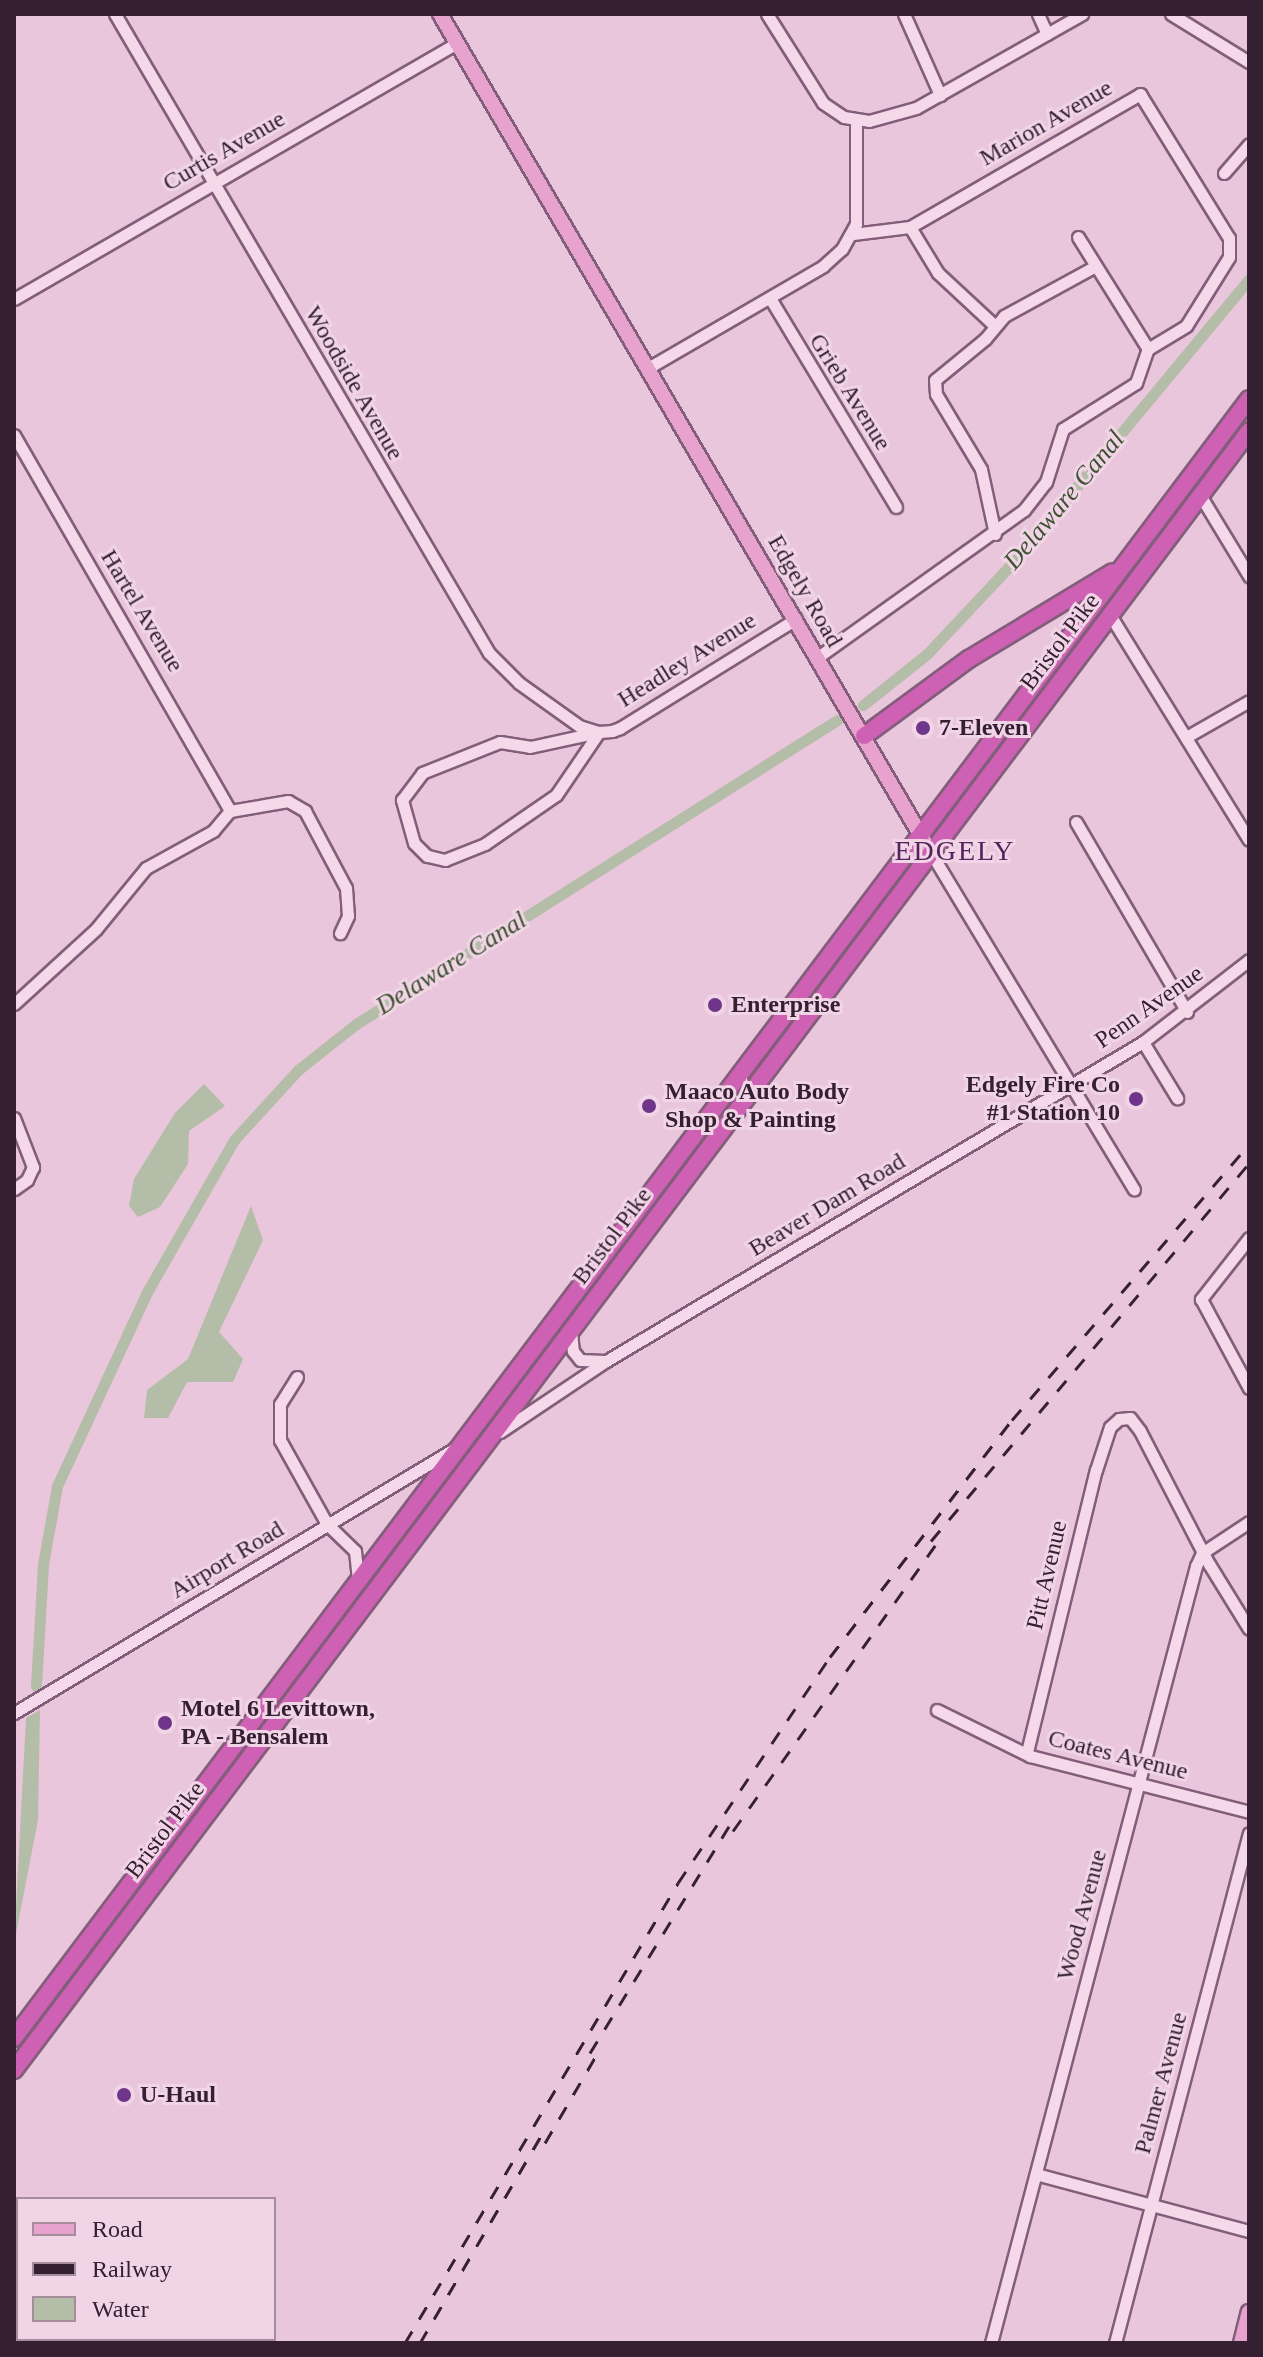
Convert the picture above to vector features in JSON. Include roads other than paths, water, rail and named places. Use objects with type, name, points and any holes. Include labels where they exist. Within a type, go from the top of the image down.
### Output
[{"type":"highway","name":"Bristol Pike","points":[[14,2038],[1249,399]]},
{"type":"highway","name":"Bristol Pike","points":[[14,2070],[1249,431]]},
{"type":"highway","points":[[864,736],[969,659],[1124,564]]},
{"type":"main road","name":"Edgely Road","points":[[440,14],[931,853]]},
{"type":"main road","points":[[1241,2343],[1249,2312]]},
{"type":"street","name":"Woodside Avenue","points":[[115,14],[489,653],[531,692],[579,726],[599,732]]},
{"type":"street","points":[[767,14],[812,90],[833,112],[856,120],[888,119],[940,95],[1082,14]]},
{"type":"street","points":[[904,14],[940,95]]},
{"type":"street","points":[[1038,14],[1047,34]]},
{"type":"street","points":[[1171,14],[1249,62]]},
{"type":"street","name":"Curtis Avenue","points":[[14,299],[457,43]]},
{"type":"street","name":"Marion Avenue","points":[[853,234],[910,227],[1140,94],[1229,238],[1230,251],[1186,326],[1148,349]]},
{"type":"street","points":[[648,368],[823,266],[853,234],[856,120]]},
{"type":"street","points":[[1224,173],[1249,144]]},
{"type":"street","points":[[910,227],[938,273],[995,326]]},
{"type":"street","points":[[818,657],[995,534],[1046,482],[1063,429],[1136,383],[1148,349],[1078,237]]},
{"type":"street","points":[[995,534],[981,469],[935,387],[938,373],[975,349],[1012,311],[1094,267]]},
{"type":"street","name":"Grieb Avenue","points":[[770,298],[896,507]]},
{"type":"street","name":"Hartel Avenue","points":[[14,435],[230,811]]},
{"type":"street","points":[[1200,495],[1249,576]]},
{"type":"street","points":[[1110,615],[1188,736],[1249,840]]},
{"type":"street","name":"Headley Avenue","points":[[599,732],[556,795],[485,844],[445,860],[427,856],[414,843],[402,800],[422,773],[500,742],[530,747],[599,732],[620,728],[796,619]]},
{"type":"street","points":[[1188,736],[1249,701]]},
{"type":"street","points":[[14,1004],[96,929],[134,879],[224,823],[230,811],[288,801],[305,811],[346,888],[348,916],[340,933]]},
{"type":"street","points":[[1076,822],[1187,1012]]},
{"type":"street","name":"Edgely Road","points":[[931,853],[1134,1190]]},
{"type":"street","name":"Penn Avenue","points":[[1070,1086],[1187,1012],[1248,963]]},
{"type":"street","points":[[1143,1042],[1177,1098]]},
{"type":"street","name":"Beaver Dam Road","points":[[487,1442],[606,1361],[1070,1086]]},
{"type":"street","points":[[14,1118],[31,1160],[32,1173],[14,1189]]},
{"type":"street","points":[[1249,1238],[1201,1299],[1249,1388]]},
{"type":"street","points":[[571,1330],[573,1351],[580,1360],[606,1361]]},
{"type":"street","points":[[297,1377],[280,1404],[280,1440],[327,1524],[355,1551],[358,1580]]},
{"type":"street","name":"Pitt Avenue","points":[[1027,1752],[1096,1470],[1110,1427],[1124,1418],[1140,1431],[1202,1553]]},
{"type":"street","name":"Airport Road","points":[[14,1713],[461,1443]]},
{"type":"street","points":[[1249,1522],[1202,1553],[1249,1629]]},
{"type":"street","name":"Wood Avenue","points":[[991,2343],[1202,1553]]},
{"type":"street","name":"Coates Avenue","points":[[937,1710],[1027,1752],[1249,1812]]},
{"type":"street","name":"Palmer Avenue","points":[[1115,2343],[1249,1833]]},
{"type":"street","points":[[1036,2174],[1249,2231]]},
{"type":"water","points":[[204,1084],[225,1106],[189,1131],[188,1164],[160,1207],[138,1217],[129,1206],[134,1179],[175,1113]]},
{"type":"water","points":[[251,1206],[263,1240],[219,1332],[243,1359],[233,1382],[187,1382],[168,1418],[144,1418],[147,1390],[188,1359]]},
{"type":"water","points":[[40,1710],[38,1820],[14,1944],[26,1718]]},
{"type":"waterway","name":"Delaware Canal","points":[[863,705],[927,654],[1020,555],[1249,279]]},
{"type":"waterway","name":"Delaware Canal","points":[[36,1686],[43,1564],[57,1486],[147,1292],[234,1140],[298,1070],[356,1024],[837,720]]},
{"type":"railway","points":[[405,2343],[678,1883],[830,1657],[1012,1420],[1249,1144]]},
{"type":"railway","points":[[931,1541],[1249,1163]]},
{"type":"railway","points":[[733,1831],[943,1534]]},
{"type":"railway","points":[[590,2053],[734,1818]]},
{"type":"railway","points":[[545,2143],[601,2047]]},
{"type":"railway","points":[[420,2343],[545,2129]]},
{"type":"place","name":"7-Eleven","points":[[923,728]]},
{"type":"place","name":"Enterprise","points":[[715,1005]]},
{"type":"place","name":"Edgely Fire Co #1 Station 10","points":[[1136,1099]]},
{"type":"place","name":"Maaco Auto Body Shop & Painting","points":[[649,1106]]},
{"type":"place","name":"Motel 6 Levittown, PA - Bensalem","points":[[165,1723]]},
{"type":"place","name":"U-Haul","points":[[124,2095]]},
{"type":"district","name":"EDGELY","points":[[955,851]]}]
